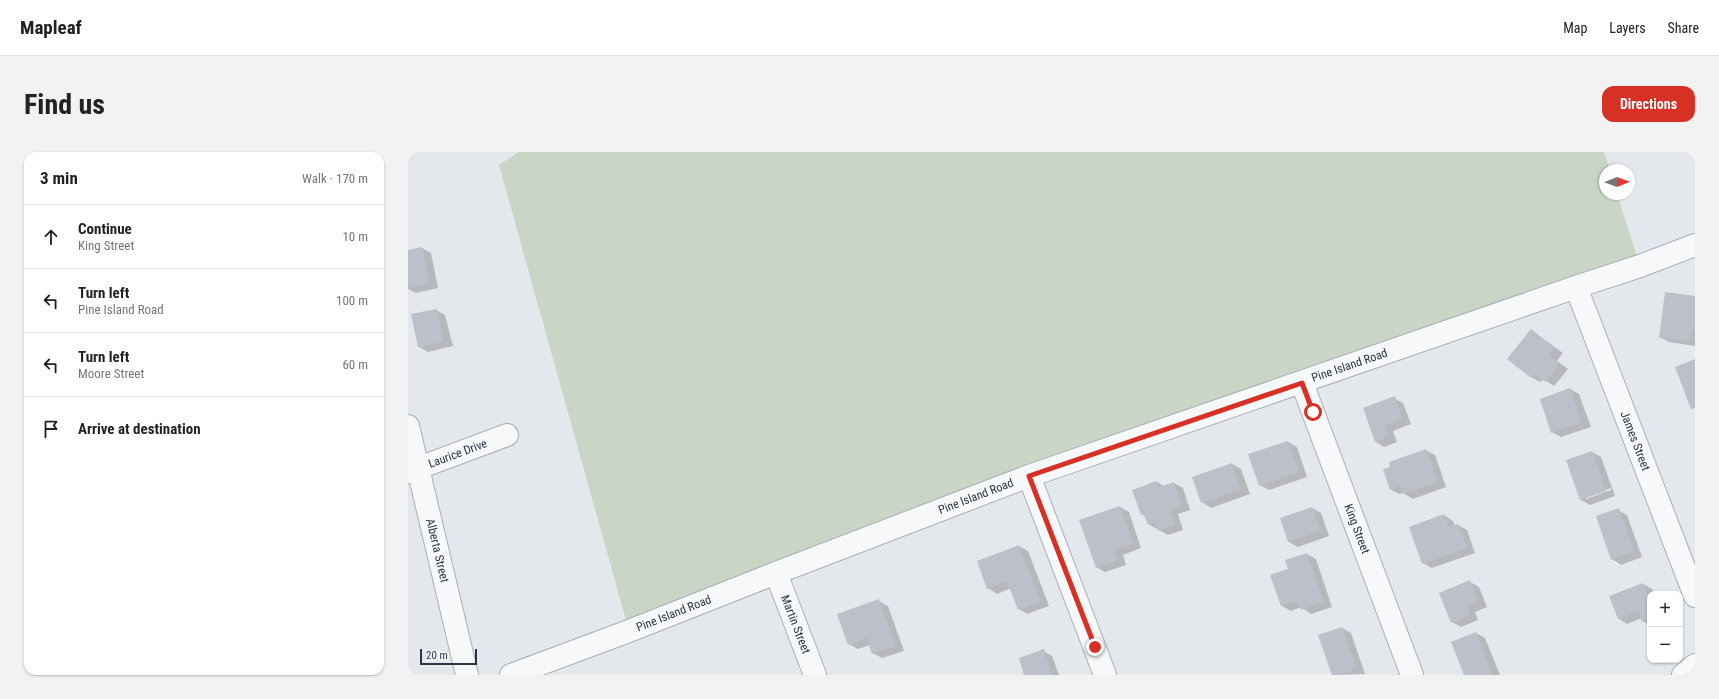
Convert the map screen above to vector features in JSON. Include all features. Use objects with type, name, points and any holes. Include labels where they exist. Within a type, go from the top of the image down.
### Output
[{"type":"street","name":"Pine Island Road","points":[[514,674],[1029,476],[1302,383],[1576,286],[1640,266],[1695,245]]},
{"type":"street","name":"James Street","points":[[1576,286],[1695,596]]},
{"type":"street","name":"King Street","points":[[1302,383],[1412,675]]},
{"type":"street","name":"Alberta Street","points":[[408,426],[413,470],[467,675]]},
{"type":"street","name":"Laurice Drive","points":[[413,470],[507,435]]},
{"type":"street","points":[[1029,476],[1106,675]]},
{"type":"street","name":"Martin Street","points":[[776,573],[814,675]]},
{"type":"street","points":[[1684,675],[1695,665]]},
{"type":"green space","points":[[519,152],[1604,152],[1608,164],[1599,164],[1599,200],[1619,200],[1640,266],[629,631],[499,165]]},
{"type":"building","points":[[422,247],[430,283],[408,288],[408,250]]},
{"type":"building","points":[[1665,292],[1695,296],[1695,329],[1692,329],[1690,342],[1659,338]]},
{"type":"building","points":[[437,309],[444,342],[418,347],[411,314]]},
{"type":"building","points":[[1531,329],[1555,348],[1549,355],[1559,364],[1545,382],[1534,374],[1531,378],[1507,359]]},
{"type":"building","points":[[1695,359],[1695,408],[1691,409],[1675,367]]},
{"type":"building","points":[[1570,388],[1582,422],[1551,433],[1540,399]]},
{"type":"building","points":[[1395,396],[1402,419],[1385,426],[1389,437],[1375,442],[1363,408]]},
{"type":"building","points":[[1288,441],[1299,472],[1259,486],[1248,454]]},
{"type":"building","points":[[1426,449],[1438,482],[1403,494],[1400,486],[1390,490],[1383,469],[1390,467],[1389,462]]},
{"type":"building","points":[[1592,451],[1606,491],[1580,500],[1566,460]]},
{"type":"building","points":[[1232,463],[1241,489],[1201,503],[1192,477]]},
{"type":"building","points":[[1157,481],[1159,487],[1174,482],[1182,505],[1170,509],[1175,525],[1158,531],[1155,522],[1148,525],[1144,514],[1141,515],[1132,490]]},
{"type":"building","points":[[1120,506],[1133,544],[1114,550],[1118,560],[1096,568],[1079,520]]},
{"type":"building","points":[[1312,507],[1320,531],[1288,542],[1280,518]]},
{"type":"building","points":[[1619,508],[1634,552],[1611,560],[1596,516]]},
{"type":"building","points":[[1444,514],[1449,527],[1458,524],[1467,548],[1422,564],[1409,527]]},
{"type":"building","points":[[1019,545],[1040,601],[1018,610],[1007,581],[987,589],[977,561]]},
{"type":"building","points":[[1307,553],[1324,602],[1301,610],[1297,601],[1281,606],[1270,575],[1288,569],[1285,560]]},
{"type":"building","points":[[1470,580],[1478,602],[1467,607],[1470,615],[1451,623],[1439,593]]},
{"type":"building","points":[[1643,583],[1647,593],[1647,620],[1642,622],[1638,611],[1618,619],[1609,596]]},
{"type":"building","points":[[879,599],[895,646],[872,654],[867,638],[848,645],[837,614]]},
{"type":"building","points":[[1342,627],[1357,669],[1339,675],[1332,675],[1318,635]]},
{"type":"building","points":[[1476,632],[1493,675],[1464,675],[1451,642]]},
{"type":"building","points":[[1044,649],[1052,675],[1024,675],[1019,658]]},
{"type":"route","points":[[1095,647],[1029,476],[1302,383],[1313,412]]}]
